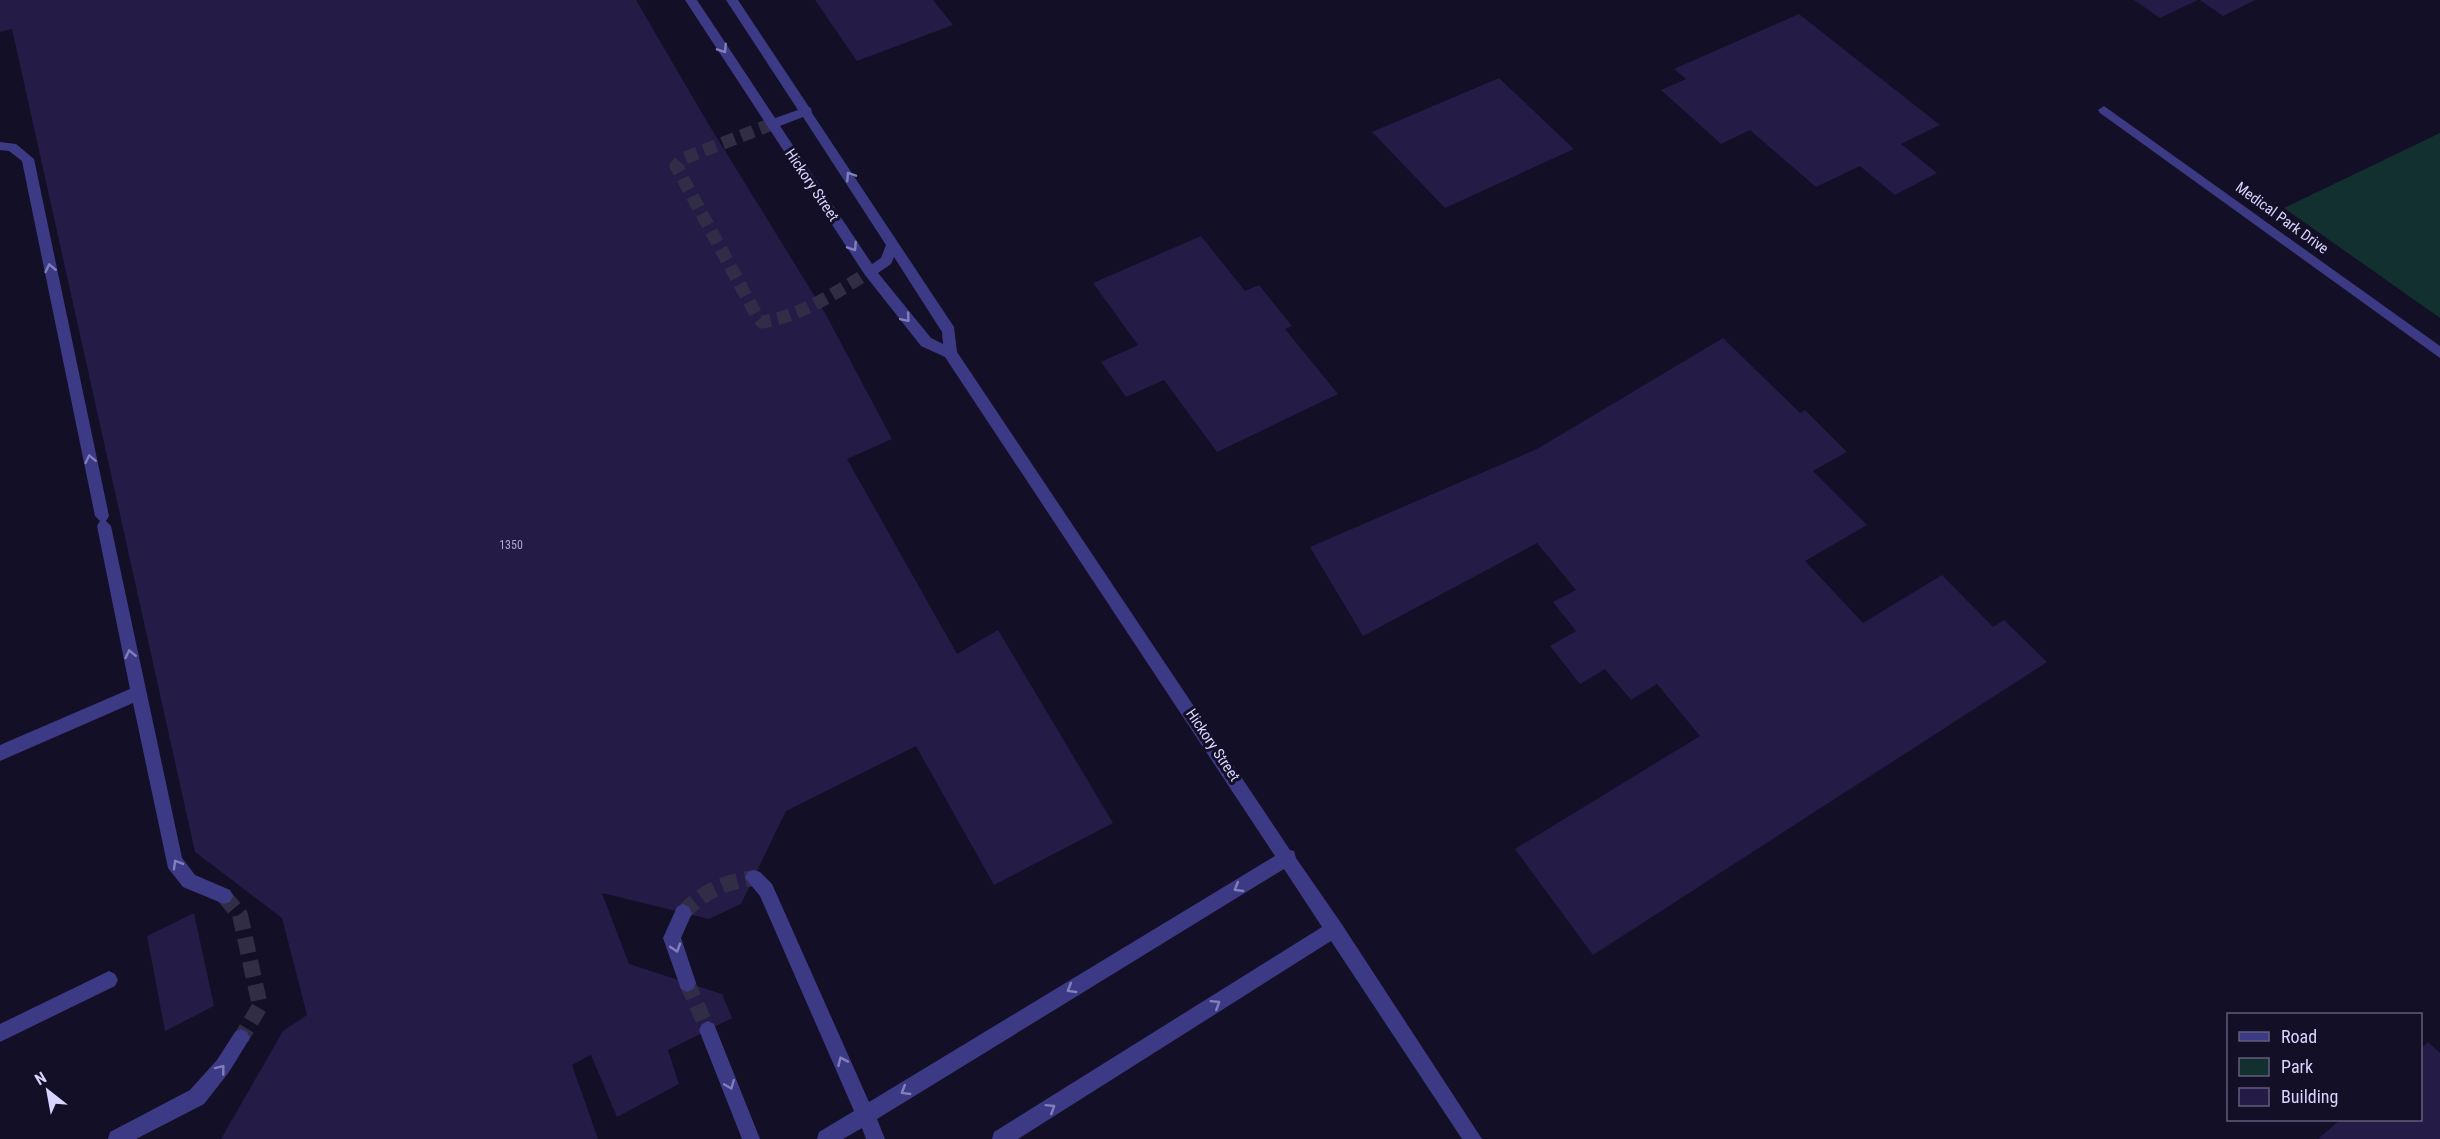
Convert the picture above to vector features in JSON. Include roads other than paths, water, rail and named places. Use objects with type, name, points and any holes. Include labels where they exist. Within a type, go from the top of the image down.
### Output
[{"type":"street","name":"Hickory Street","points":[[691,0],[870,272],[926,342],[950,353],[1288,857],[1473,1139]]},
{"type":"street","name":"Hickory Street","points":[[732,0],[950,331],[950,353]]},
{"type":"street","name":"Medical Park Drive","points":[[2104,110],[2440,353]]},
{"type":"street","points":[[772,124],[807,111]]},
{"type":"street","points":[[0,146],[12,147],[28,159],[174,862],[189,881],[224,896]]},
{"type":"street","points":[[870,272],[886,261],[893,243]]},
{"type":"street","points":[[0,753],[138,693]]},
{"type":"street","points":[[826,1139],[1288,857]]},
{"type":"street","points":[[754,878],[766,890],[876,1139]]},
{"type":"street","points":[[683,913],[672,938],[687,983]]},
{"type":"street","points":[[1001,1139],[1335,929]]},
{"type":"street","points":[[0,1033],[109,980]]},
{"type":"street","points":[[708,1030],[751,1139]]},
{"type":"street","points":[[117,1139],[197,1097],[223,1066],[241,1038]]},
{"type":"tunnel","points":[[772,124],[682,159],[676,166],[757,316],[762,322],[805,309],[870,272]]},
{"type":"tunnel","points":[[683,913],[715,889],[733,882],[754,878]]},
{"type":"tunnel","points":[[224,896],[240,915],[260,1006],[241,1038]]},
{"type":"tunnel","points":[[687,983],[708,1030]]}]
